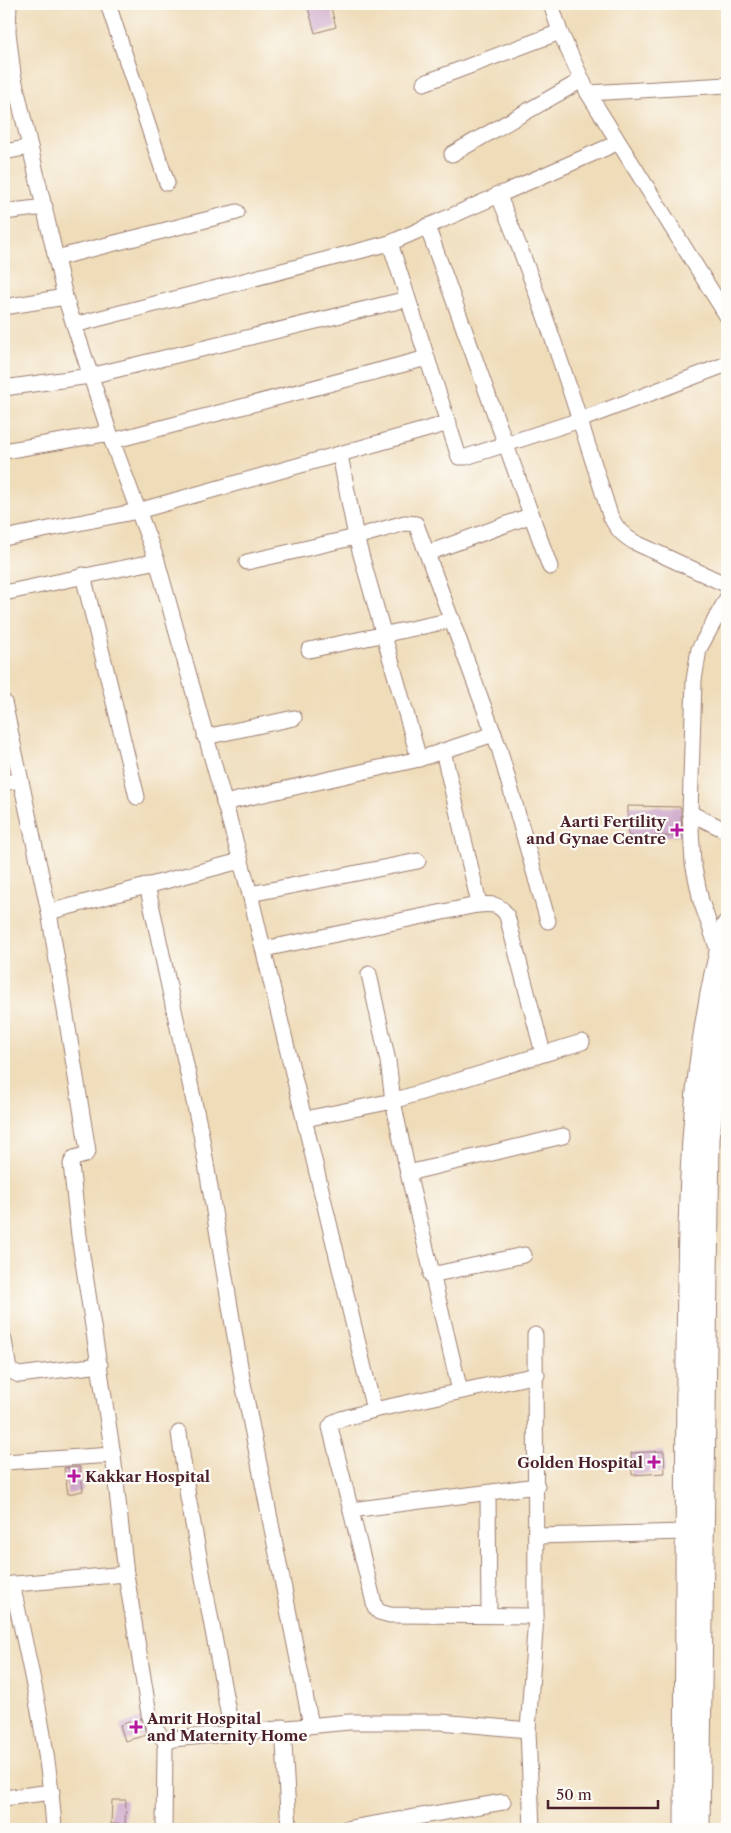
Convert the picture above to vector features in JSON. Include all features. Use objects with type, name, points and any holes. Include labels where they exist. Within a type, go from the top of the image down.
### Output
[{"type":"street","points":[[9,4],[8,32],[13,74],[65,297],[111,437],[157,561],[250,894],[374,1410]]},
{"type":"street","points":[[108,4],[167,183]]},
{"type":"street","points":[[552,4],[560,32],[585,87],[617,143],[727,316]]},
{"type":"street","points":[[424,83],[560,32]]},
{"type":"street","points":[[452,154],[585,87],[727,85]]},
{"type":"street","points":[[74,325],[390,243],[617,143]]},
{"type":"street","points":[[4,152],[30,147]]},
{"type":"street","points":[[498,194],[524,256],[610,515],[616,528],[634,542],[727,585]]},
{"type":"street","points":[[4,212],[45,207]]},
{"type":"street","points":[[56,258],[237,212]]},
{"type":"street","points":[[427,226],[550,567]]},
{"type":"street","points":[[390,243],[459,457],[466,457],[580,420],[727,364]]},
{"type":"street","points":[[4,307],[65,297]]},
{"type":"street","points":[[4,388],[90,376],[407,299]]},
{"type":"street","points":[[4,450],[111,437],[427,358]]},
{"type":"street","points":[[4,538],[138,511],[448,424]]},
{"type":"street","points":[[340,455],[356,537],[420,759]]},
{"type":"street","points":[[428,553],[532,515]]},
{"type":"street","points":[[247,562],[412,523],[419,529],[494,734],[548,921]]},
{"type":"street","points":[[4,593],[157,561]]},
{"type":"street","points":[[83,575],[137,797]]},
{"type":"street","points":[[719,953],[701,901],[693,863],[690,813],[694,680],[699,649],[727,598]]},
{"type":"street","points":[[309,650],[384,636],[453,620]]},
{"type":"street","points":[[4,703],[49,912],[88,1151],[85,1155],[74,1158],[71,1164],[79,1236],[114,1455],[126,1574],[149,1714],[154,1728],[166,1742],[164,1829]]},
{"type":"street","points":[[205,737],[294,718]]},
{"type":"street","points":[[224,803],[420,759],[494,734]]},
{"type":"street","points":[[443,751],[478,899],[477,905]]},
{"type":"street","points":[[4,783],[20,780]]},
{"type":"street","points":[[690,813],[727,831]]},
{"type":"street","points":[[49,912],[240,860]]},
{"type":"street","points":[[250,894],[418,861]]},
{"type":"street","points":[[147,886],[201,1134],[242,1378],[311,1725]]},
{"type":"street","points":[[264,950],[477,905],[498,905],[507,916],[543,1053]]},
{"type":"street","points":[[685,1829],[689,1236],[692,1143],[706,1026],[719,953],[727,925]]},
{"type":"street","points":[[369,974],[392,1081],[393,1101],[408,1173],[460,1391]]},
{"type":"street","points":[[699,1829],[709,1139],[722,1061],[727,999]]},
{"type":"street","points":[[305,1119],[393,1101],[582,1042]]},
{"type":"street","points":[[408,1173],[563,1136]]},
{"type":"street","points":[[431,1275],[524,1255]]},
{"type":"street","points":[[532,1829],[528,1730],[536,1616],[537,1375],[535,1335]]},
{"type":"street","points":[[4,1340],[9,1370],[12,1374],[19,1375],[100,1366]]},
{"type":"street","points":[[536,1616],[390,1614],[379,1612],[375,1606],[330,1427],[334,1422],[341,1419],[374,1410],[537,1375]]},
{"type":"street","points":[[179,1433],[201,1574],[232,1733]]},
{"type":"street","points":[[4,1462],[114,1455]]},
{"type":"street","points":[[351,1510],[537,1486]]},
{"type":"street","points":[[488,1493],[489,1615]]},
{"type":"street","points":[[536,1536],[686,1532]]},
{"type":"street","points":[[54,1829],[52,1792],[41,1716],[8,1584],[126,1574]]},
{"type":"street","points":[[166,1742],[173,1739],[283,1727],[358,1722],[441,1722],[528,1730]]},
{"type":"street","points":[[283,1727],[289,1829]]},
{"type":"street","points":[[4,1798],[52,1792]]},
{"type":"street","points":[[346,1829],[368,1828],[503,1802]]},
{"type":"building","points":[[307,4],[330,4],[336,27],[315,33]]},
{"type":"building","points":[[628,806],[681,807],[682,836],[628,836]]},
{"type":"building","points":[[664,1451],[665,1473],[632,1475],[631,1453]]},
{"type":"building","points":[[80,1467],[83,1491],[68,1494],[64,1468]]},
{"type":"building","points":[[141,1718],[147,1735],[125,1741],[120,1725]]},
{"type":"building","points":[[112,1800],[126,1800],[125,1824],[111,1824]]},
{"type":"place","name":"Aarti Fertility and Gynae Centre","points":[[677,830]]},
{"type":"place","name":"Golden Hospital","points":[[654,1462]]},
{"type":"place","name":"Kakkar Hospital","points":[[74,1476]]},
{"type":"place","name":"Amrit Hospital and Maternity Home","points":[[136,1727]]}]
